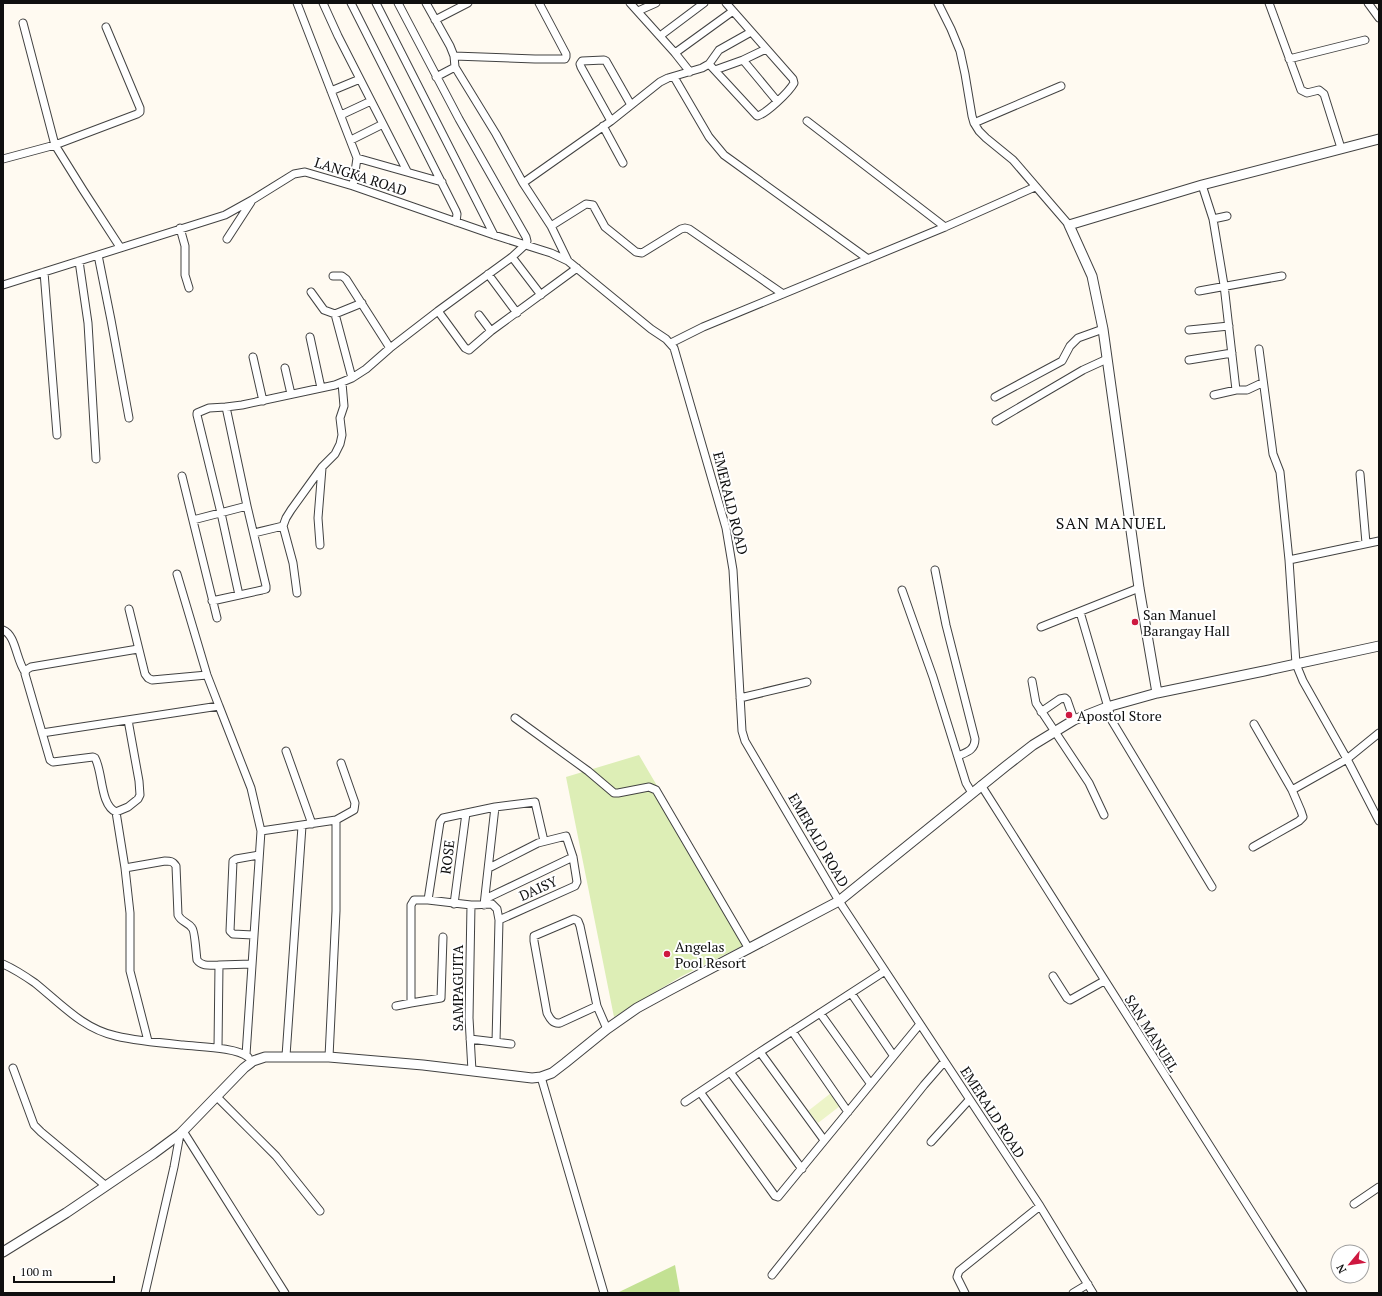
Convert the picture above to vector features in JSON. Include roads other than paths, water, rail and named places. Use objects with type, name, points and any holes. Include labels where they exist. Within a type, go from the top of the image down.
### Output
[{"type":"street","points":[[297,3],[357,158],[353,186]]},
{"type":"street","points":[[324,3],[338,36],[407,171]]},
{"type":"street","points":[[351,3],[442,182],[457,214],[456,222]]},
{"type":"street","points":[[376,3],[494,235]]},
{"type":"street","points":[[239,595],[221,513],[196,415],[198,412],[209,408],[226,408],[322,388],[342,383],[352,378],[366,369],[390,348],[438,311],[512,257],[525,245],[527,241],[436,77],[398,3]]},
{"type":"street","points":[[426,3],[450,46],[454,56],[455,67],[496,134],[523,183],[551,226],[568,261]]},
{"type":"street","points":[[435,20],[468,3]]},
{"type":"street","points":[[454,56],[564,59],[566,55],[539,3]]},
{"type":"street","points":[[630,3],[690,72]]},
{"type":"street","points":[[638,11],[656,3]]},
{"type":"street","points":[[660,36],[704,3]]},
{"type":"street","points":[[709,64],[757,116],[762,114],[794,85],[794,81],[726,3]]},
{"type":"street","points":[[938,3],[954,35],[960,51],[974,124],[986,138],[1013,160],[1069,225],[1092,276],[1103,329],[1139,588],[1157,693]]},
{"type":"street","points":[[1278,3],[1270,4],[1302,92],[1307,93],[1319,90],[1325,96],[1341,148]]},
{"type":"street","points":[[1368,3],[1378,16]]},
{"type":"street","points":[[675,54],[733,11]]},
{"type":"street","points":[[22,23],[55,145],[120,247]]},
{"type":"street","points":[[3,159],[55,145],[140,112],[140,108],[106,26]]},
{"type":"street","points":[[523,183],[611,121],[664,79],[702,68],[709,64],[720,50],[751,32]]},
{"type":"street","points":[[1289,59],[1365,40]]},
{"type":"street","points":[[715,70],[742,60],[766,48]]},
{"type":"street","points":[[611,121],[581,68],[580,64],[582,61],[604,60],[607,62],[631,104]]},
{"type":"street","points":[[742,60],[777,101]]},
{"type":"street","points":[[436,77],[455,67]]},
{"type":"street","points":[[674,77],[709,137],[724,155],[868,259]]},
{"type":"street","points":[[331,91],[360,79]]},
{"type":"street","points":[[974,124],[1061,86]]},
{"type":"street","points":[[341,115],[371,101]]},
{"type":"street","points":[[807,121],[945,227]]},
{"type":"street","points":[[351,140],[383,124]]},
{"type":"street","points":[[603,126],[623,163]]},
{"type":"street","points":[[1069,225],[1202,185],[1379,139]]},
{"type":"street","points":[[357,158],[442,182]]},
{"type":"street","name":"LANGKA ROAD","points":[[3,284],[224,215],[252,200],[288,177],[300,172],[311,173],[353,186],[494,235],[557,255],[568,261],[640,320],[671,343]]},
{"type":"street","points":[[1202,185],[1213,219],[1224,285],[1236,390]]},
{"type":"street","points":[[671,343],[703,327],[945,227],[1035,187]]},
{"type":"street","points":[[227,239],[252,200]]},
{"type":"street","points":[[551,226],[586,204],[593,205],[605,226],[636,252],[642,253],[681,229],[689,229],[783,294]]},
{"type":"street","points":[[1213,219],[1227,216]]},
{"type":"street","points":[[180,228],[185,246],[185,275],[189,288]]},
{"type":"street","points":[[98,255],[128,418]]},
{"type":"street","points":[[512,257],[541,295]]},
{"type":"street","points":[[79,261],[88,323],[96,459]]},
{"type":"street","points":[[438,311],[467,349],[470,349],[491,331],[577,268]]},
{"type":"street","points":[[44,272],[57,435]]},
{"type":"street","points":[[488,274],[517,313]]},
{"type":"street","points":[[333,276],[338,275],[344,277],[390,348]]},
{"type":"street","points":[[1198,290],[1282,276]]},
{"type":"street","points":[[311,292],[324,310],[335,314],[362,304]]},
{"type":"street","points":[[335,314],[352,378]]},
{"type":"street","points":[[479,315],[491,331]]},
{"type":"street","points":[[1190,330],[1229,326]]},
{"type":"street","points":[[995,397],[1062,361],[1070,346],[1078,338],[1103,329]]},
{"type":"street","points":[[310,337],[322,388]]},
{"type":"street","name":"EMERALD ROAD","points":[[671,343],[676,352],[729,544],[733,570],[742,731],[745,741],[840,901],[944,1062],[1040,1206],[1093,1293]]},
{"type":"street","points":[[1259,349],[1262,383],[1273,454],[1280,472],[1289,560],[1296,664],[1303,681],[1347,759],[1379,821]]},
{"type":"street","points":[[1189,360],[1232,353]]},
{"type":"street","points":[[253,357],[263,401]]},
{"type":"street","points":[[996,421],[1083,370],[1107,359]]},
{"type":"street","points":[[285,368],[291,394]]},
{"type":"street","points":[[297,592],[293,563],[283,526],[291,510],[322,467],[335,454],[341,439],[340,418],[344,406],[342,383]]},
{"type":"street","points":[[1214,395],[1236,390],[1247,390],[1262,383]]},
{"type":"street","points":[[212,601],[266,588],[226,408]]},
{"type":"street","points":[[320,545],[318,518],[322,467]]},
{"type":"street","points":[[1360,474],[1366,543]]},
{"type":"street","points":[[182,476],[216,618]]},
{"type":"street","points":[[193,520],[247,506]]},
{"type":"street","points":[[254,533],[283,526]]},
{"type":"street","points":[[1289,560],[1379,541]]},
{"type":"street","points":[[934,570],[974,739],[974,747],[958,756]]},
{"type":"street","points":[[3,1252],[154,1154],[181,1132],[250,1058],[253,935],[261,831],[251,788],[207,675],[177,574]]},
{"type":"street","points":[[1041,627],[1139,588]]},
{"type":"street","points":[[902,590],[933,677],[966,783],[972,792]]},
{"type":"street","points":[[129,609],[138,649],[145,674],[148,678],[152,680],[207,675]]},
{"type":"street","points":[[1080,612],[1107,707],[1116,727],[1212,887]]},
{"type":"street","points":[[3,630],[11,637],[25,672],[51,762],[93,757],[106,800],[111,808],[116,812],[125,868],[130,913],[130,971],[148,1041]]},
{"type":"street","points":[[3,964],[33,982],[81,1021],[99,1031],[116,1036],[148,1041],[218,1048],[250,1058],[265,1056],[329,1057],[542,1078],[565,1064],[607,1029],[644,1004],[840,901],[981,785],[1024,752],[1074,720],[1107,707],[1157,693],[1379,646]]},
{"type":"street","points":[[25,672],[31,667],[138,649]]},
{"type":"street","points":[[1032,681],[1034,699],[1041,712],[1089,783],[1104,815]]},
{"type":"street","points":[[740,698],[807,682]]},
{"type":"street","points":[[1041,712],[1060,699],[1065,698],[1068,700],[1074,720]]},
{"type":"street","points":[[42,733],[219,706]]},
{"type":"street","points":[[515,718],[588,771],[614,793],[649,787],[656,790],[749,949]]},
{"type":"street","points":[[116,812],[119,812],[138,800],[140,795],[140,786],[128,720]]},
{"type":"street","points":[[1253,847],[1298,822],[1303,817],[1292,790],[1254,724]]},
{"type":"street","points":[[1292,790],[1347,759],[1379,733]]},
{"type":"street","points":[[286,751],[312,824]]},
{"type":"street","points":[[261,831],[336,820],[350,813],[355,807],[341,763]]},
{"type":"street","name":"SAN MANUEL","points":[[981,785],[1303,1293]]},
{"type":"street","points":[[428,900],[440,822],[443,818],[495,807],[535,802],[544,841]]},
{"type":"street","points":[[485,902],[495,807]]},
{"type":"street","name":"ROSE","points":[[454,904],[466,813]]},
{"type":"street","points":[[329,1057],[336,911],[336,820]]},
{"type":"street","points":[[286,1056],[302,826]]},
{"type":"street","name":"DAISY","points":[[489,868],[544,841],[566,836],[568,838],[573,857],[577,882],[575,886],[499,920]]},
{"type":"street","points":[[253,935],[233,934],[230,931],[233,861],[236,859],[259,855]]},
{"type":"street","points":[[411,1003],[411,905],[414,900],[428,900],[471,905],[485,902],[573,857]]},
{"type":"street","points":[[125,868],[165,861],[170,861],[173,863],[176,866],[178,915],[180,919],[189,925],[194,931],[198,962],[204,965],[252,964]]},
{"type":"street","points":[[485,902],[494,905],[497,909],[499,920],[496,1042]]},
{"type":"street","name":"SAMPAGUITA","points":[[471,905],[470,1039],[472,1071]]},
{"type":"street","points":[[597,1006],[560,1023],[555,1023],[552,1021],[548,1013],[534,936],[574,919],[578,920],[597,1006],[607,1029]]},
{"type":"street","points":[[396,1006],[441,998],[443,937]]},
{"type":"street","points":[[218,1048],[219,965]]},
{"type":"street","points":[[685,1102],[885,971]]},
{"type":"street","points":[[1053,976],[1067,998],[1070,1000],[1104,980]]},
{"type":"street","points":[[851,994],[893,1055]]},
{"type":"street","points":[[820,1013],[870,1083]]},
{"type":"street","points":[[700,1092],[776,1197],[780,1196],[870,1083],[920,1024]]},
{"type":"street","points":[[792,1031],[848,1112]]},
{"type":"street","points":[[470,1039],[511,1044]]},
{"type":"street","points":[[760,1052],[824,1140]]},
{"type":"street","points":[[772,1275],[944,1062]]},
{"type":"street","points":[[12,1068],[34,1125],[106,1186]]},
{"type":"street","points":[[730,1072],[802,1169]]},
{"type":"street","points":[[542,1078],[603,1291],[594,1293]]},
{"type":"street","points":[[216,1096],[276,1156],[320,1211]]},
{"type":"street","points":[[931,1142],[969,1100]]},
{"type":"street","points":[[145,1293],[181,1132]]},
{"type":"street","points":[[181,1132],[284,1293]]},
{"type":"street","points":[[1354,1204],[1379,1187]]},
{"type":"street","points":[[966,1293],[957,1277],[959,1271],[1040,1206]]},
{"type":"street","points":[[1073,1293],[1088,1284]]},
{"type":"place","name":"San Manuel Barangay Hall","points":[[1135,622]]},
{"type":"place","name":"Apostol Store","points":[[1069,715]]},
{"type":"place","name":"Angelas Pool Resort","points":[[667,954]]},
{"type":"district","name":"SAN MANUEL","points":[[1111,523]]}]
